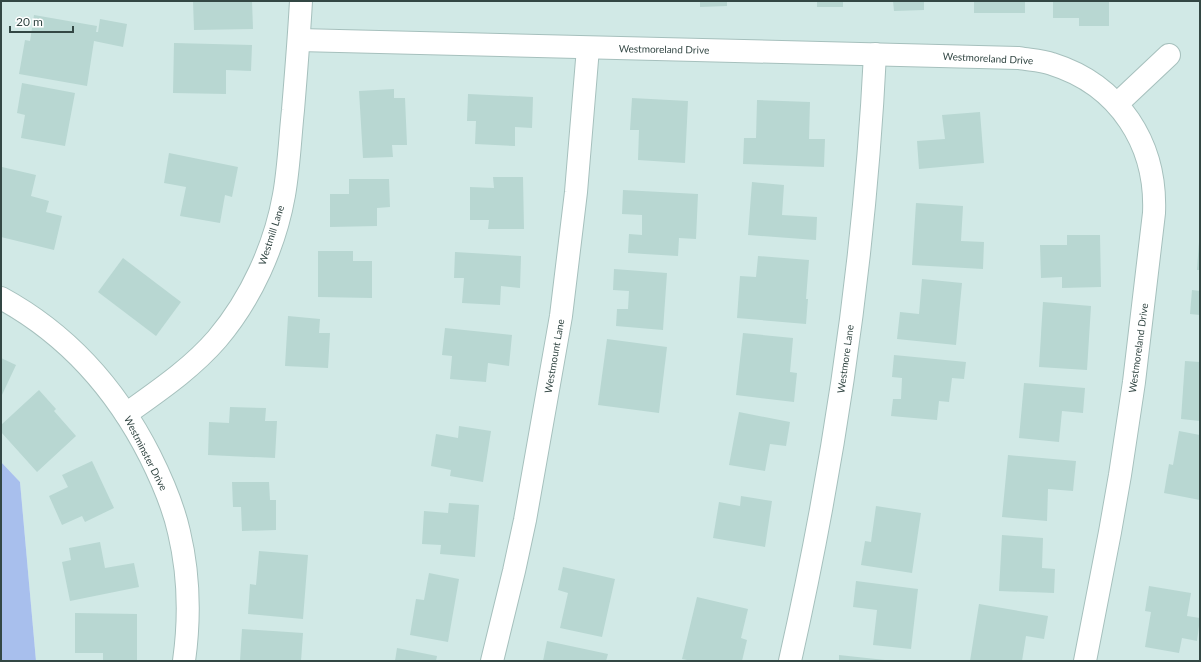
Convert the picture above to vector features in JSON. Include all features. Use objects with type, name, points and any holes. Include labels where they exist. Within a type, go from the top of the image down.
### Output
[{"type":"street","name":"Westmill Lane","points":[[126,414],[176,378],[216,340],[239,310],[256,278],[270,246],[284,195],[288,167],[301,1]]},
{"type":"street","name":"Westmoreland Drive","points":[[299,40],[1018,58],[1050,63],[1082,76],[1108,94],[1117,104],[1137,133],[1144,149],[1154,188],[1154,213],[1142,321],[1121,467],[1085,661]]},
{"type":"street","name":"Westmount Lane","points":[[492,661],[513,578],[525,520],[561,316],[576,192],[588,48]]},
{"type":"street","name":"Westmore Lane","points":[[790,661],[825,489],[842,382],[865,198],[875,54]]},
{"type":"street","points":[[1117,104],[1169,55]]},
{"type":"street","name":"Westminster Drive","points":[[1,298],[37,320],[72,349],[90,367],[126,414],[144,444],[164,486],[173,509],[179,532],[186,576],[188,602],[188,622],[184,661]]},
{"type":"shaded area","points":[[1,1],[1200,1],[1200,661],[36,661],[20,482],[1,462]]},
{"type":"shaded area","points":[[1,462],[20,482],[36,661],[1,661]]},
{"type":"building","points":[[193,1],[252,1],[253,29],[194,30]]},
{"type":"building","points":[[700,1],[727,1],[727,6],[700,7]]},
{"type":"building","points":[[817,1],[843,1],[843,7],[817,7]]},
{"type":"building","points":[[893,1],[924,1],[924,10],[894,11]]},
{"type":"building","points":[[974,1],[1025,1],[1025,13],[974,13]]},
{"type":"building","points":[[1053,1],[1109,1],[1109,26],[1079,26],[1079,18],[1053,18]]},
{"type":"building","points":[[34,15],[97,26],[96,32],[98,32],[100,19],[127,24],[123,47],[94,41],[87,86],[19,74],[25,40],[30,41]]},
{"type":"building","points":[[174,43],[252,45],[251,71],[226,70],[226,94],[173,93]]},
{"type":"building","points":[[22,83],[75,93],[65,146],[21,138],[25,115],[17,113]]},
{"type":"building","points":[[394,89],[394,98],[405,98],[407,145],[392,145],[393,157],[363,158],[359,91]]},
{"type":"building","points":[[468,94],[533,97],[532,128],[515,127],[515,146],[475,144],[476,121],[467,121]]},
{"type":"building","points":[[632,98],[688,101],[685,163],[638,160],[639,130],[630,130]]},
{"type":"building","points":[[757,100],[810,102],[809,139],[825,139],[824,167],[743,164],[744,138],[756,138]]},
{"type":"building","points":[[980,112],[984,163],[919,169],[917,141],[945,139],[942,115]]},
{"type":"building","points":[[169,153],[238,167],[232,197],[225,195],[220,223],[180,216],[186,187],[164,183]]},
{"type":"building","points":[[2,167],[36,175],[31,196],[49,201],[46,212],[62,216],[54,250],[1,237]]},
{"type":"building","points":[[493,177],[523,177],[524,229],[488,229],[489,220],[470,220],[470,187],[494,188]]},
{"type":"building","points":[[349,179],[389,179],[390,207],[377,208],[377,226],[330,227],[330,194],[349,194]]},
{"type":"building","points":[[752,182],[784,185],[782,215],[817,217],[816,240],[748,235]]},
{"type":"building","points":[[623,190],[698,194],[696,239],[679,238],[678,256],[628,253],[629,234],[642,235],[642,215],[622,214]]},
{"type":"building","points":[[916,203],[963,206],[961,241],[984,242],[983,269],[912,265]]},
{"type":"building","points":[[1067,235],[1100,235],[1101,287],[1062,288],[1062,277],[1041,278],[1040,245],[1067,245]]},
{"type":"building","points":[[1199,242],[1200,270],[1197,270]]},
{"type":"building","points":[[318,251],[353,251],[353,261],[372,261],[372,298],[318,297]]},
{"type":"building","points":[[455,252],[521,256],[520,288],[501,286],[500,305],[462,303],[464,278],[454,278]]},
{"type":"building","points":[[758,256],[809,260],[806,324],[737,318],[740,276],[756,277]]},
{"type":"building","points":[[123,258],[181,302],[156,336],[98,292]]},
{"type":"building","points":[[614,269],[667,273],[663,330],[616,326],[617,309],[628,309],[629,291],[613,290]]},
{"type":"building","points":[[922,279],[962,283],[956,345],[897,339],[900,312],[919,314]]},
{"type":"building","points":[[1192,290],[1200,291],[1200,315],[1190,314]]},
{"type":"building","points":[[1043,302],[1091,306],[1087,370],[1039,367]]},
{"type":"building","points":[[288,316],[320,319],[319,333],[330,333],[328,368],[285,366]]},
{"type":"building","points":[[445,328],[512,335],[509,366],[488,363],[486,382],[450,379],[452,356],[442,355]]},
{"type":"building","points":[[743,333],[793,338],[790,372],[797,373],[794,402],[736,395]]},
{"type":"building","points":[[607,339],[667,347],[659,413],[598,405]]},
{"type":"building","points":[[894,355],[966,362],[964,379],[952,378],[949,402],[939,401],[937,420],[891,416],[893,399],[901,399],[902,378],[892,377]]},
{"type":"building","points":[[1,358],[16,365],[1,397]]},
{"type":"building","points":[[1185,361],[1200,362],[1200,421],[1181,419]]},
{"type":"building","points":[[1024,383],[1085,388],[1083,413],[1062,411],[1059,442],[1019,438]]},
{"type":"building","points":[[39,390],[56,409],[54,411],[76,436],[37,472],[1,432],[1,425]]},
{"type":"building","points":[[230,407],[266,408],[265,421],[277,421],[275,458],[208,455],[209,422],[229,423]]},
{"type":"building","points":[[739,412],[790,422],[786,446],[770,444],[765,471],[729,465]]},
{"type":"building","points":[[459,426],[491,431],[483,482],[450,476],[451,470],[431,466],[436,434],[458,438]]},
{"type":"building","points":[[1179,431],[1200,435],[1200,500],[1164,493],[1169,464],[1173,465]]},
{"type":"building","points":[[1008,455],[1076,461],[1073,491],[1048,489],[1047,521],[1002,517]]},
{"type":"building","points":[[92,461],[114,508],[85,522],[82,516],[62,525],[49,496],[68,487],[62,475]]},
{"type":"building","points":[[232,482],[269,482],[270,500],[276,500],[276,530],[242,531],[241,507],[233,507]]},
{"type":"building","points":[[741,496],[772,501],[765,547],[713,538],[719,502],[740,506]]},
{"type":"building","points":[[449,503],[479,505],[475,557],[440,554],[441,545],[422,544],[424,511],[448,513]]},
{"type":"building","points":[[876,506],[921,513],[912,573],[861,565],[865,541],[871,542]]},
{"type":"building","points":[[1002,535],[1043,538],[1042,568],[1055,569],[1054,593],[999,591]]},
{"type":"building","points":[[100,542],[105,568],[134,563],[139,587],[70,601],[62,562],[71,560],[69,548]]},
{"type":"building","points":[[259,551],[308,555],[303,619],[248,614],[250,584],[256,585]]},
{"type":"building","points":[[563,567],[615,579],[602,637],[560,628],[568,593],[558,590]]},
{"type":"building","points":[[429,573],[459,579],[448,642],[410,635],[416,599],[424,600]]},
{"type":"building","points":[[856,581],[918,589],[911,649],[873,645],[877,610],[853,607]]},
{"type":"building","points":[[1149,586],[1191,593],[1187,616],[1200,618],[1197,641],[1182,638],[1179,653],[1145,647],[1151,612],[1145,611]]},
{"type":"building","points":[[697,597],[748,609],[741,638],[747,640],[742,661],[692,661],[682,659]]},
{"type":"building","points":[[979,604],[1048,616],[1044,639],[1026,636],[1022,661],[970,661]]},
{"type":"building","points":[[75,613],[137,614],[137,661],[103,661],[103,653],[75,653]]},
{"type":"building","points":[[242,629],[303,633],[301,661],[240,661]]},
{"type":"building","points":[[547,641],[608,654],[606,661],[543,661]]},
{"type":"building","points":[[397,648],[437,656],[436,661],[395,661]]},
{"type":"building","points":[[839,655],[885,660],[885,661],[839,661]]}]
